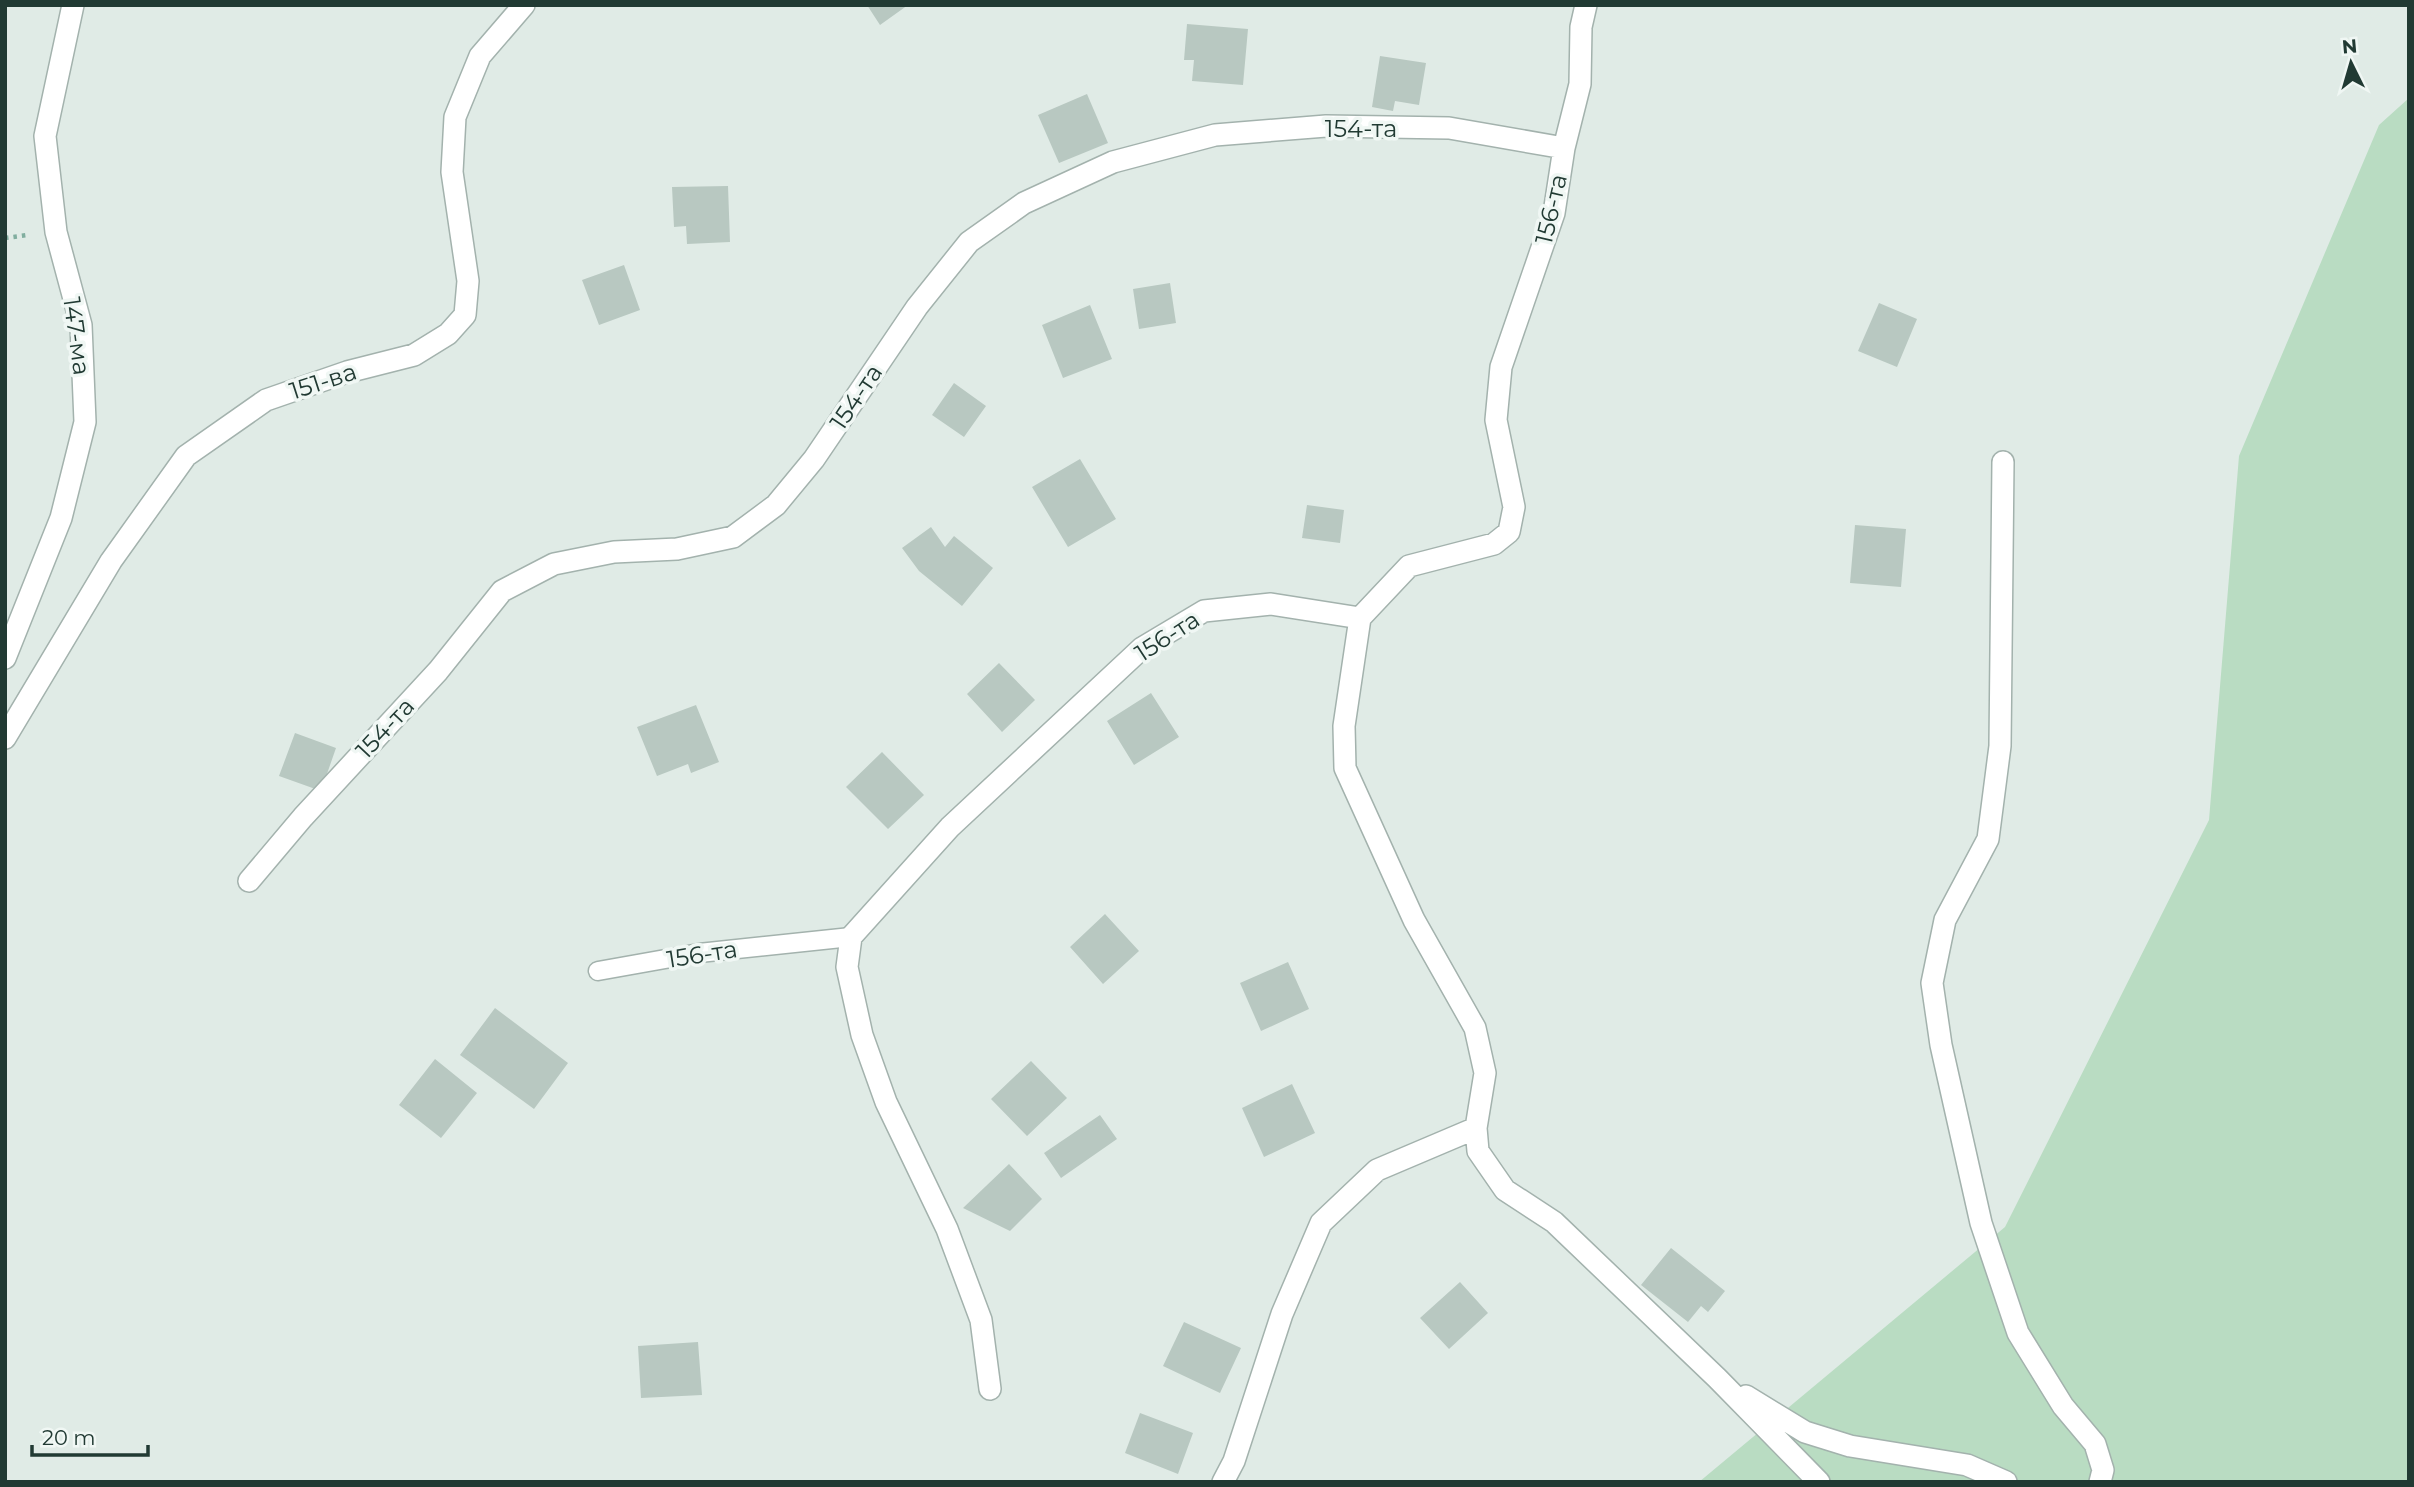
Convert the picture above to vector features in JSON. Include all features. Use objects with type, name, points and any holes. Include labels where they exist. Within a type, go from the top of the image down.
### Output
[{"type":"street","name":"147-ма","points":[[5,658],[61,518],[85,422],[80,325],[56,232],[46,136],[73,5]]},
{"type":"street","name":"151-ва","points":[[5,738],[111,561],[187,456],[266,400],[347,372],[414,355],[448,334],[465,315],[468,281],[452,172],[456,117],[480,56],[524,5]]},
{"type":"street","name":"156-та","points":[[851,937],[950,827],[1142,648],[1204,611],[1270,604],[1360,618],[1409,566],[1494,544],[1509,532],[1514,507],[1496,420],[1502,367],[1554,213],[1564,148],[1580,84],[1581,27],[1586,5]]},
{"type":"street","name":"154-та","points":[[249,881],[303,817],[438,671],[502,592],[554,564],[614,552],[677,549],[733,537],[776,505],[814,459],[917,307],[969,242],[1024,203],[1113,162],[1215,135],[1326,126],[1449,128],[1564,148]]},
{"type":"street","points":[[2003,462],[2000,746],[1988,839],[1945,920],[1932,983],[1941,1045],[1981,1223],[2018,1333],[2063,1406],[2095,1444],[2103,1470],[2100,1482]]},
{"type":"street","points":[[1360,618],[1345,726],[1345,768],[1414,920],[1475,1028],[1485,1073],[1476,1128],[1478,1151],[1505,1190],[1554,1222],[1717,1378],[1819,1482]]},
{"type":"street","points":[[851,937],[847,967],[862,1035],[886,1102],[947,1229],[981,1320],[990,1389]]},
{"type":"street","points":[[1223,1482],[1238,1450],[1282,1314],[1321,1223],[1377,1170],[1476,1128]]},
{"type":"street","points":[[1717,1378],[1805,1432],[1850,1446],[1966,1465],[2006,1482]]},
{"type":"lane","name":"156-та","points":[[598,971],[699,953],[851,937]]},
{"type":"path","points":[[5,238],[19,236]]},
{"type":"green space","points":[[2409,98],[2409,1482],[1699,1482],[2005,1227],[2209,820],[2239,456],[2379,125]]},
{"type":"building","points":[[867,5],[908,5],[880,25]]},
{"type":"building","points":[[1187,24],[1248,29],[1243,85],[1192,81],[1194,60],[1184,60]]},
{"type":"building","points":[[1380,56],[1426,63],[1419,105],[1395,101],[1393,111],[1372,107]]},
{"type":"building","points":[[1087,94],[1108,143],[1059,163],[1038,115]]},
{"type":"building","points":[[728,186],[730,242],[687,244],[686,226],[674,227],[672,187]]},
{"type":"building","points":[[624,265],[640,310],[599,325],[582,280]]},
{"type":"building","points":[[1170,283],[1176,323],[1139,329],[1133,289]]},
{"type":"building","points":[[1879,303],[1917,319],[1897,367],[1858,351]]},
{"type":"building","points":[[1090,305],[1112,359],[1063,378],[1042,325]]},
{"type":"building","points":[[954,383],[986,406],[964,437],[932,415]]},
{"type":"building","points":[[1080,459],[1116,519],[1068,547],[1032,487]]},
{"type":"building","points":[[1307,505],[1344,510],[1340,543],[1302,538]]},
{"type":"building","points":[[1855,525],[1906,529],[1901,587],[1850,583]]},
{"type":"building","points":[[931,527],[945,547],[954,536],[993,568],[962,606],[919,571],[902,548]]},
{"type":"building","points":[[999,663],[1035,700],[1002,732],[967,694]]},
{"type":"building","points":[[1151,693],[1179,737],[1134,765],[1107,721]]},
{"type":"building","points":[[696,705],[719,762],[691,773],[688,764],[657,776],[637,727]]},
{"type":"building","points":[[295,733],[336,748],[321,791],[279,776]]},
{"type":"building","points":[[882,752],[924,795],[888,829],[846,787]]},
{"type":"building","points":[[1105,914],[1139,951],[1103,984],[1070,947]]},
{"type":"building","points":[[1288,962],[1309,1009],[1261,1031],[1240,983]]},
{"type":"building","points":[[495,1008],[568,1063],[534,1109],[460,1055]]},
{"type":"building","points":[[435,1059],[477,1093],[441,1138],[399,1105]]},
{"type":"building","points":[[1031,1061],[1067,1098],[1027,1136],[991,1099]]},
{"type":"building","points":[[1292,1084],[1315,1133],[1264,1157],[1242,1108]]},
{"type":"building","points":[[1100,1115],[1117,1139],[1061,1178],[1044,1153]]},
{"type":"building","points":[[1009,1164],[1042,1199],[1010,1231],[963,1208]]},
{"type":"building","points":[[1671,1248],[1725,1291],[1708,1312],[1701,1306],[1688,1322],[1641,1285]]},
{"type":"building","points":[[1460,1282],[1488,1313],[1449,1349],[1420,1318]]},
{"type":"building","points":[[1184,1322],[1241,1348],[1220,1393],[1163,1366]]},
{"type":"building","points":[[698,1342],[702,1395],[641,1398],[638,1346]]},
{"type":"building","points":[[1140,1413],[1193,1433],[1178,1474],[1125,1453]]}]
